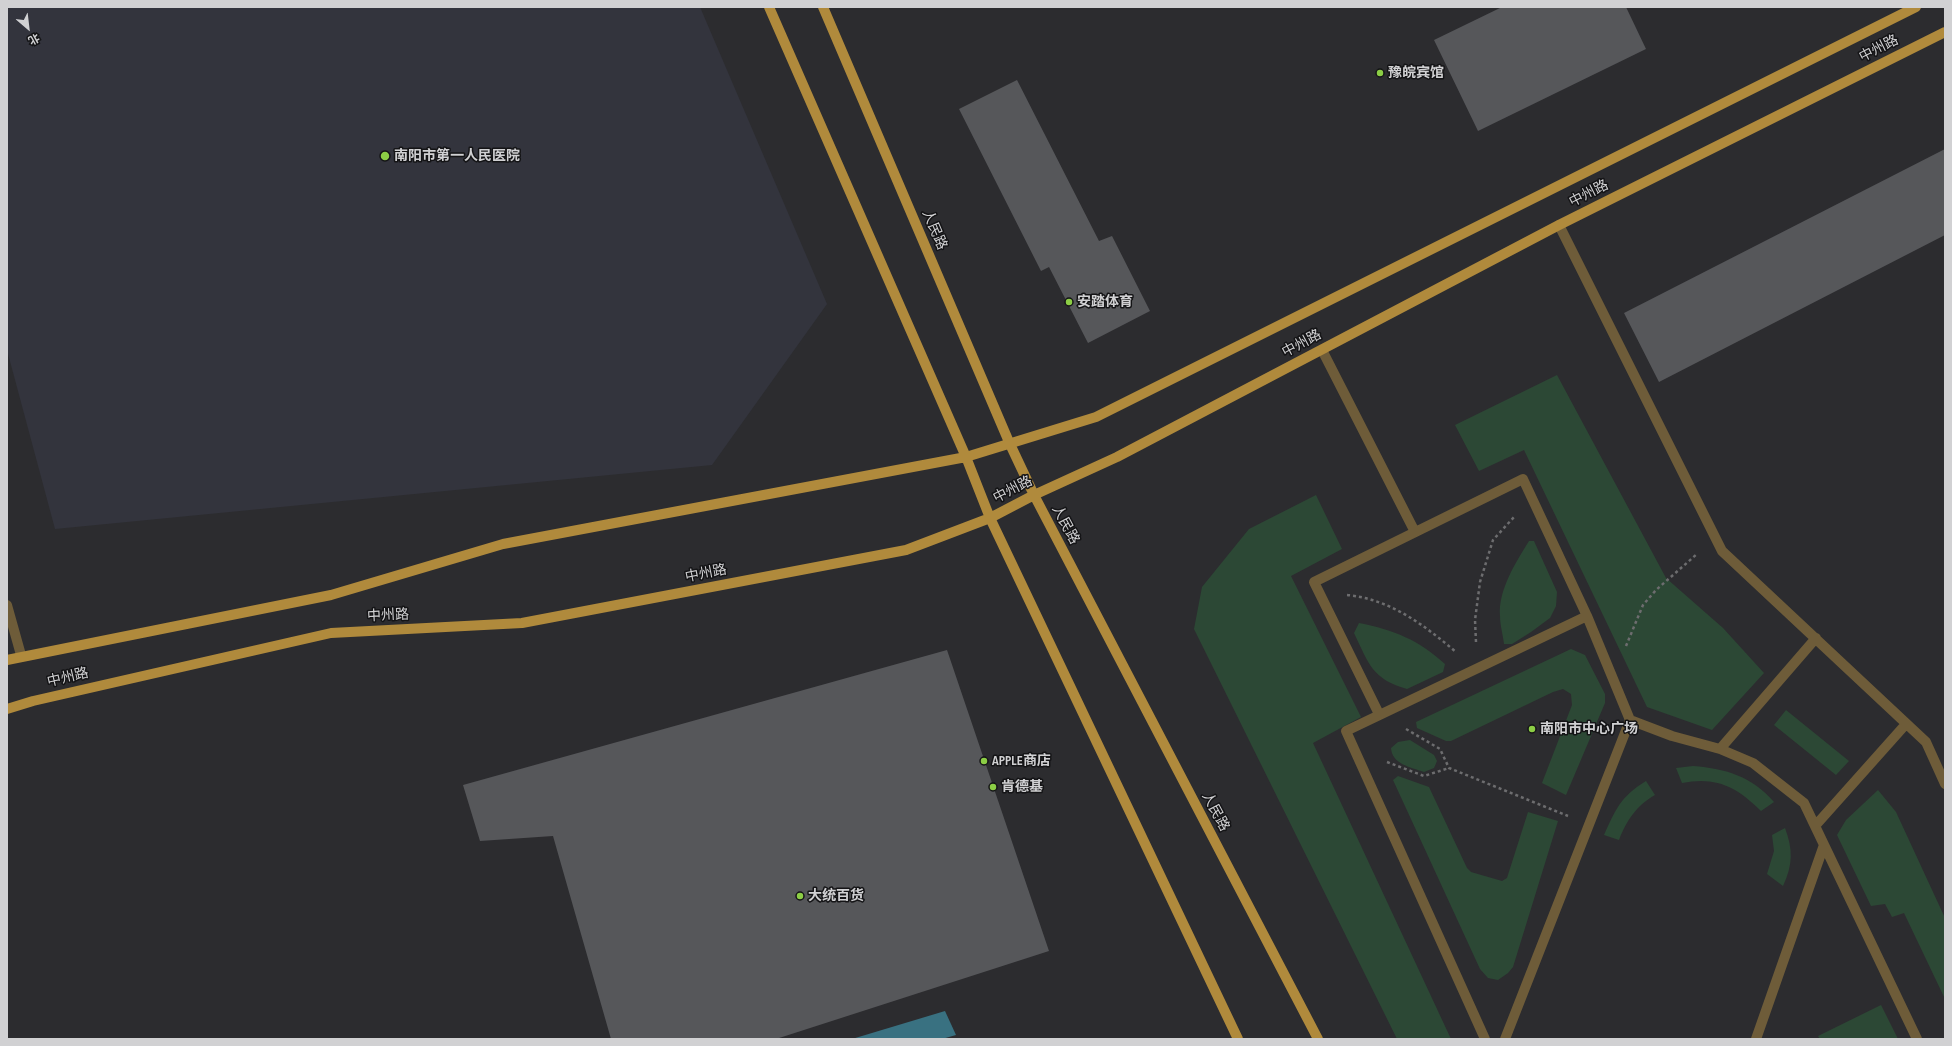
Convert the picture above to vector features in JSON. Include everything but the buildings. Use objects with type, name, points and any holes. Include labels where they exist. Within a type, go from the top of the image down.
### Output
[{"type":"main road","points":[[769,7],[966,456],[990,518],[1238,1039]]},
{"type":"main road","name":"人民路","points":[[823,7],[1009,442],[1034,495],[1318,1039]]},
{"type":"main road","name":"中州路","points":[[7,660],[21,655],[331,595],[502,544],[966,456],[1096,417],[1916,7]]},
{"type":"main road","name":"中州路","points":[[7,709],[41,699],[331,633],[522,623],[906,550],[990,518],[1034,495],[1117,457],[1559,225],[1945,32]]},
{"type":"street","points":[[1559,225],[1722,551],[1926,742],[1945,784]]},
{"type":"street","points":[[1322,350],[1415,532]]},
{"type":"street","points":[[1379,714],[1314,582],[1523,479],[1587,616],[1630,720],[1505,1039]]},
{"type":"street","points":[[7,605],[21,655]]},
{"type":"street","points":[[1485,1039],[1346,731],[1587,616]]},
{"type":"street","points":[[1720,749],[1816,638]]},
{"type":"street","points":[[1630,720],[1672,736],[1720,749],[1753,763],[1804,804],[1917,1039]]},
{"type":"street","points":[[1815,826],[1906,724]]},
{"type":"street","points":[[1756,1039],[1824,845]]},
{"type":"path","points":[[1476,669],[1475,620],[1479,590],[1493,540],[1532,497]]},
{"type":"path","points":[[1614,682],[1630,636],[1643,605],[1656,590],[1716,538]]},
{"type":"path","points":[[1319,592],[1358,596],[1396,608],[1436,635],[1476,669]]},
{"type":"path","points":[[1379,714],[1440,749],[1449,768]]},
{"type":"path","points":[[1355,750],[1424,776],[1449,768],[1589,824]]},
{"type":"shaded area","name":"南阳市第一人民医院","points":[[7,7],[700,7],[827,304],[712,465],[55,529],[7,350]]},
{"type":"green space","points":[[1557,375],[1666,578],[1723,628],[1764,673],[1712,730],[1647,707],[1524,450],[1479,471],[1455,425]]},
{"type":"green space","points":[[1316,495],[1342,549],[1291,576],[1361,717],[1313,743],[1451,1039],[1397,1039],[1194,629],[1202,587],[1249,529]]},
{"type":"green space","points":[[1529,541],[1534,541],[1557,592],[1556,606],[1550,618],[1531,632],[1512,644],[1504,644],[1500,619],[1502,596],[1509,577]]},
{"type":"green space","points":[[1359,623],[1384,629],[1416,642],[1426,648],[1445,664],[1443,672],[1407,689],[1386,680],[1373,669],[1368,662],[1354,633]]},
{"type":"green space","points":[[1571,649],[1585,655],[1605,694],[1605,703],[1566,795],[1542,783],[1572,705],[1571,694],[1563,689],[1553,692],[1451,741],[1446,741],[1417,728],[1416,722]]},
{"type":"green space","points":[[1786,710],[1849,761],[1836,775],[1774,725]]},
{"type":"green space","points":[[1410,740],[1434,755],[1437,761],[1434,768],[1424,772],[1403,764],[1395,758],[1391,748],[1398,742]]},
{"type":"green space","points":[[1693,766],[1717,769],[1738,775],[1756,786],[1774,802],[1761,811],[1743,796],[1725,785],[1705,781],[1682,783],[1676,768]]},
{"type":"green space","points":[[1398,776],[1429,787],[1467,868],[1471,872],[1502,881],[1507,878],[1528,812],[1558,821],[1513,967],[1508,973],[1498,980],[1488,978],[1480,969],[1393,780]]},
{"type":"green space","points":[[1646,781],[1655,795],[1642,804],[1633,814],[1625,826],[1619,840],[1604,835],[1624,798]]},
{"type":"green space","points":[[1878,790],[1896,812],[1945,918],[1945,999],[1904,913],[1892,917],[1885,904],[1871,906],[1837,835],[1846,820]]},
{"type":"green space","points":[[1785,828],[1791,850],[1791,857],[1789,871],[1783,886],[1767,874],[1774,851],[1772,835]]},
{"type":"green space","points":[[1881,1005],[1898,1039],[1820,1039],[1818,1036]]},
{"type":"water","points":[[945,1011],[956,1035],[942,1039],[852,1039]]},
{"type":"place","name":"豫皖宾馆","points":[[1380,73]]},
{"type":"place","name":"南阳市第一人民医院","points":[[385,156]]},
{"type":"place","name":"安踏体育","points":[[1069,302]]},
{"type":"place","name":"南阳市中心广场","points":[[1532,729]]},
{"type":"place","name":"APPLE商店","points":[[984,761]]},
{"type":"place","name":"肯德基","points":[[993,787]]},
{"type":"place","name":"大统百货","points":[[800,896]]}]
